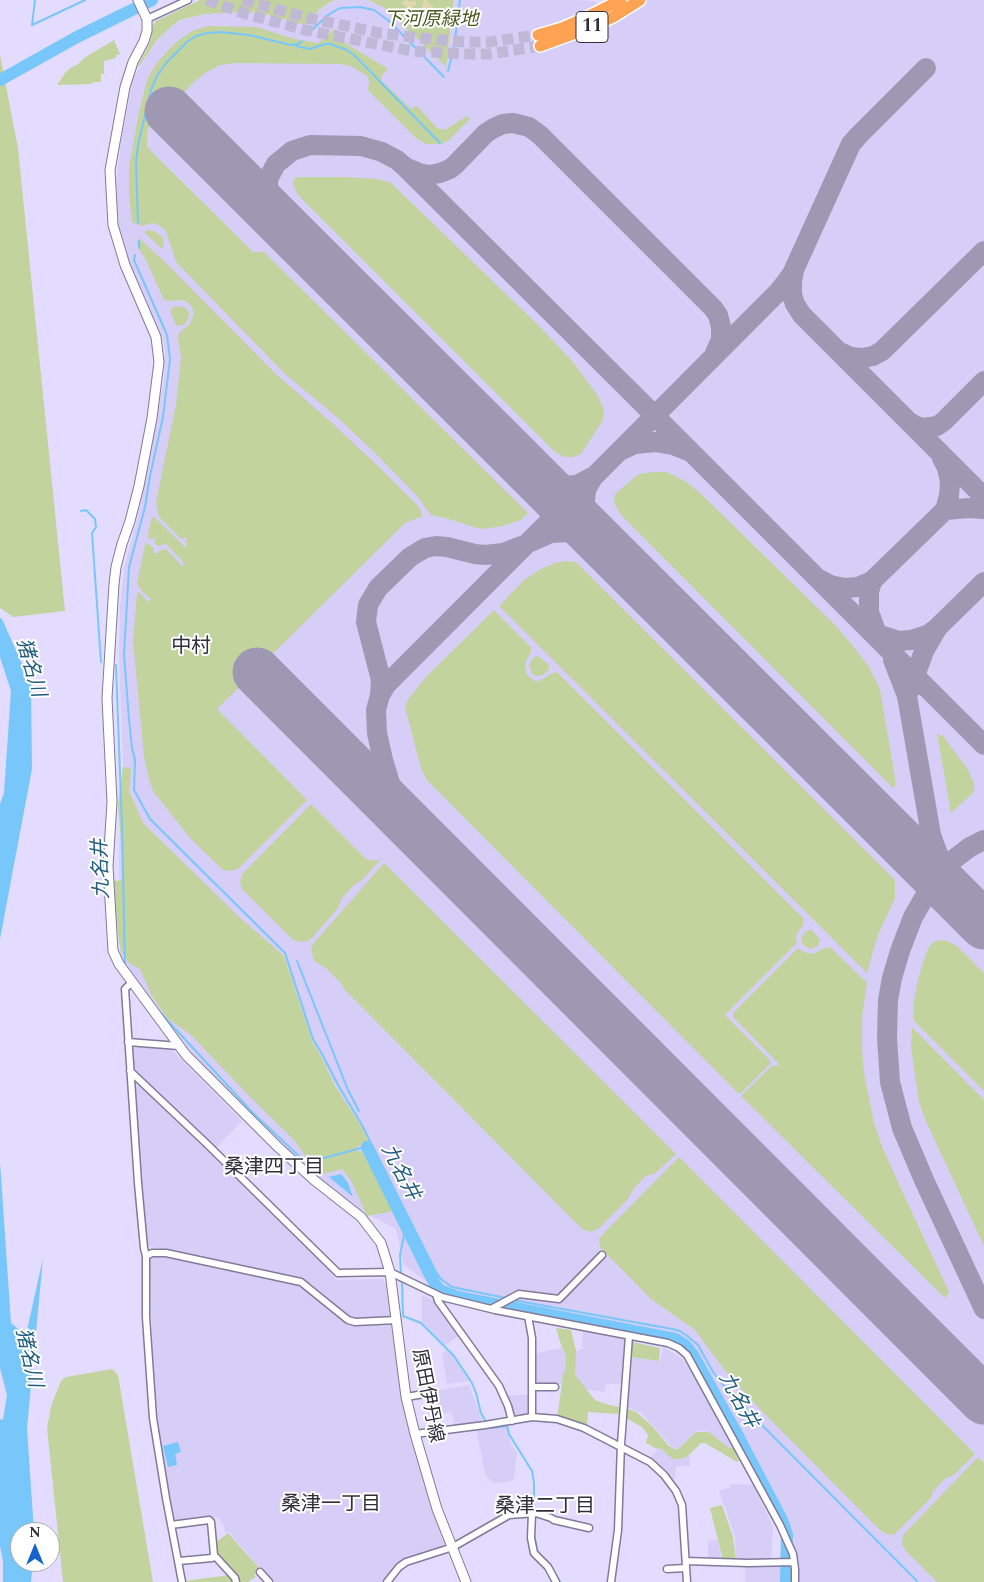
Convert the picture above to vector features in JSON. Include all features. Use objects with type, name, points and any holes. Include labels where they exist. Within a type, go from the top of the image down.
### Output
[{"type":"highway","name":"11","points":[[621,0],[539,40],[590,28],[613,17],[640,0]]},
{"type":"street","points":[[138,0],[146,18],[188,0]]},
{"type":"street","name":"原田伊丹線","points":[[146,18],[145,38],[133,62],[125,87],[110,170],[113,225],[125,265],[156,337],[159,353],[159,369],[140,486],[116,567],[107,698],[112,802],[108,866],[113,951],[119,964],[192,1061],[278,1147],[314,1180],[361,1217],[381,1243],[390,1272],[406,1397],[415,1434],[437,1509],[466,1582]]},
{"type":"street","points":[[132,982],[124,989],[138,1182],[146,1256],[146,1318],[152,1418],[182,1582]]},
{"type":"street","points":[[128,1042],[179,1046]]},
{"type":"street","points":[[130,1071],[338,1273],[390,1272],[442,1297],[491,1309],[668,1343],[679,1348],[687,1355],[780,1525],[791,1548],[794,1562],[794,1582]]},
{"type":"street","points":[[146,1256],[152,1253],[166,1253],[301,1282],[348,1320],[355,1322],[397,1320]]},
{"type":"street","points":[[491,1309],[519,1294],[559,1299],[602,1255]]},
{"type":"street","points":[[436,1294],[438,1301],[499,1386],[512,1421]]},
{"type":"street","points":[[528,1316],[532,1338],[532,1417]]},
{"type":"street","points":[[611,1582],[618,1530],[621,1447],[629,1336]]},
{"type":"street","points":[[532,1387],[555,1387]]},
{"type":"street","points":[[406,1397],[424,1394]]},
{"type":"street","points":[[415,1434],[532,1417],[556,1419],[579,1425],[650,1462],[676,1491],[682,1505],[687,1582]]},
{"type":"street","points":[[532,1513],[531,1538],[534,1553],[548,1567],[554,1581]]},
{"type":"street","points":[[388,1582],[406,1562],[453,1547],[509,1515],[532,1513],[589,1528]]},
{"type":"street","points":[[171,1525],[209,1520],[211,1522],[214,1555],[235,1578],[236,1582]]},
{"type":"street","points":[[179,1561],[212,1558],[214,1555]]},
{"type":"street","points":[[668,1569],[686,1564],[794,1562]]},
{"type":"street","points":[[260,1572],[269,1582]]},
{"type":"shaded area","points":[[340,0],[367,0],[383,7],[399,20],[446,67],[455,0],[569,0],[595,1],[597,4],[634,0],[984,0],[984,1582],[798,1582],[796,1554],[791,1543],[686,1348],[673,1340],[454,1298],[442,1293],[404,1265],[396,1229],[359,1209],[321,1180],[205,1070],[120,956],[119,851],[123,767],[119,655],[120,607],[124,568],[140,508],[150,447],[157,419],[164,379],[165,352],[162,336],[125,251],[119,227],[116,181],[133,79],[158,40],[180,21],[205,14],[240,12],[252,14],[253,12],[305,25],[319,10],[332,2]]},
{"type":"shaded area","points":[[136,1046],[172,1050],[242,1121],[215,1149],[135,1070],[132,1050]]},
{"type":"shaded area","points":[[140,1085],[327,1268],[336,1280],[383,1279],[384,1283],[387,1283],[392,1316],[389,1318],[353,1319],[313,1285],[298,1277],[147,1246],[135,1088]]},
{"type":"shaded area","points":[[150,1256],[166,1257],[297,1285],[306,1289],[345,1323],[354,1326],[391,1325],[394,1327],[402,1399],[429,1499],[447,1541],[441,1547],[406,1560],[384,1582],[272,1582],[229,1532],[225,1533],[224,1525],[218,1517],[173,1523],[155,1418]]},
{"type":"shaded area","points":[[422,1295],[435,1301],[461,1334],[445,1346],[422,1322]]},
{"type":"shaded area","points":[[583,1331],[623,1338],[626,1341],[622,1384],[605,1384],[605,1392],[579,1389],[571,1375],[573,1352],[582,1349]]},
{"type":"shaded area","points":[[564,1347],[564,1352],[566,1353],[565,1373],[563,1373],[562,1384],[534,1385],[534,1354]]},
{"type":"shaded area","points":[[663,1347],[682,1359],[693,1374],[733,1447],[729,1448],[709,1432],[699,1431],[677,1450],[671,1446],[641,1413],[625,1406],[630,1357],[660,1361]]},
{"type":"shaded area","points":[[446,1349],[457,1361],[469,1381],[447,1384],[442,1353]]},
{"type":"shaded area","points":[[469,1385],[483,1422],[455,1425],[451,1412],[440,1414],[435,1391]]},
{"type":"shaded area","points":[[505,1395],[530,1395],[530,1413],[516,1418]]},
{"type":"shaded area","points":[[508,1424],[511,1444],[517,1453],[514,1479],[508,1482],[493,1483],[485,1474],[476,1428]]},
{"type":"shaded area","points":[[659,1448],[676,1460],[690,1456],[690,1466],[676,1466],[675,1479],[670,1479],[650,1458]]},
{"type":"shaded area","points":[[730,1484],[753,1485],[773,1527],[771,1559],[736,1559],[735,1536],[719,1491],[731,1487]]},
{"type":"shaded area","points":[[718,1540],[721,1558],[708,1557],[708,1541]]},
{"type":"shaded area","points":[[785,1564],[784,1582],[745,1582],[745,1565]]},
{"type":"green space","points":[[200,0],[339,0],[332,1],[319,10],[305,25],[253,11],[252,14],[240,12],[205,14],[180,20],[157,40],[139,67],[150,42],[153,25],[156,21]]},
{"type":"green space","name":"下河原緑地","points":[[368,0],[454,0],[446,67],[391,13]]},
{"type":"green space","points":[[208,26],[256,27],[295,39],[318,43],[335,29],[342,40],[387,68],[388,70],[383,73],[381,80],[411,109],[417,106],[437,128],[445,130],[467,116],[470,119],[448,141],[441,144],[426,144],[417,139],[368,90],[369,81],[367,76],[351,66],[341,64],[235,63],[220,65],[195,81],[147,130],[147,147],[253,252],[264,252],[528,513],[521,520],[503,526],[481,529],[431,515],[417,496],[378,456],[338,418],[285,374],[176,262],[166,231],[159,225],[152,223],[142,226],[132,222],[129,168],[147,80],[156,64],[175,43],[192,31]]},
{"type":"green space","points":[[114,40],[120,54],[116,55],[116,58],[104,61],[104,74],[101,74],[101,82],[57,85],[70,68]]},
{"type":"green space","points":[[0,55],[18,148],[65,611],[13,617],[0,608]]},
{"type":"green space","points":[[295,178],[378,179],[391,183],[538,325],[573,362],[598,396],[604,410],[603,420],[581,454],[565,457],[555,452],[297,194],[293,183]]},
{"type":"green space","points":[[148,230],[156,232],[163,238],[164,245],[162,249],[144,232]]},
{"type":"green space","points":[[139,238],[276,374],[376,464],[419,507],[423,516],[405,523],[217,709],[307,800],[235,870],[227,871],[222,869],[191,839],[153,791],[144,757],[133,641],[137,594],[139,592],[148,602],[151,599],[141,590],[137,583],[145,544],[147,543],[154,548],[153,552],[156,554],[166,549],[182,566],[185,564],[166,544],[157,546],[154,542],[156,538],[151,540],[148,534],[152,517],[154,517],[185,547],[187,545],[186,537],[181,539],[159,517],[156,502],[176,404],[181,358],[179,333],[190,324],[194,314],[192,307],[186,301],[164,300],[139,248],[137,242]]},
{"type":"green space","points":[[175,306],[186,308],[189,313],[186,323],[179,326],[174,321],[170,310]]},
{"type":"green space","points":[[667,472],[685,481],[699,492],[837,627],[857,651],[869,667],[880,689],[896,784],[893,788],[621,515],[614,503],[615,494],[639,474]]},
{"type":"green space","points":[[565,561],[576,562],[895,880],[895,898],[878,935],[867,973],[499,606],[525,579],[543,568]]},
{"type":"green space","points":[[494,610],[531,647],[525,667],[527,675],[535,681],[539,681],[557,672],[804,919],[803,925],[796,937],[797,943],[725,1015],[770,1060],[770,1064],[741,1093],[738,1093],[426,779],[421,768],[405,707],[409,698],[426,677]]},
{"type":"green space","points":[[538,656],[549,665],[549,669],[546,673],[535,676],[529,666],[533,658]]},
{"type":"green space","points":[[937,734],[943,736],[968,770],[974,783],[974,792],[951,813]]},
{"type":"green space","points":[[123,767],[131,768],[129,791],[143,823],[239,917],[284,956],[313,1043],[335,1086],[361,1126],[369,1143],[356,1147],[358,1152],[366,1150],[395,1211],[367,1216],[351,1180],[342,1169],[319,1175],[294,1140],[190,1034],[168,1019],[152,996],[140,969],[129,963],[122,953],[113,881],[124,880],[118,804]]},
{"type":"green space","points":[[311,804],[366,859],[374,861],[381,859],[341,899],[339,907],[311,939],[299,942],[293,940],[242,889],[240,882],[242,874]]},
{"type":"green space","points":[[384,863],[676,1154],[654,1174],[646,1176],[635,1187],[627,1200],[599,1228],[591,1232],[582,1229],[345,990],[341,983],[327,969],[314,961],[311,950],[313,944]]},
{"type":"green space","points":[[811,929],[820,940],[818,946],[810,949],[803,945],[801,938],[805,932]]},
{"type":"green space","points":[[945,940],[958,947],[984,973],[984,1091],[914,1021],[914,1001],[918,979],[927,951],[931,944]]},
{"type":"green space","points":[[830,947],[867,983],[862,1017],[862,1049],[864,1073],[874,1123],[883,1149],[949,1292],[945,1298],[741,1096],[772,1066],[779,1064],[733,1017],[733,1013],[798,948],[812,954]]},
{"type":"green space","points":[[912,1027],[984,1100],[984,1246],[925,1119],[919,1102],[911,1047]]},
{"type":"green space","points":[[679,1157],[975,1454],[954,1475],[946,1478],[933,1491],[931,1498],[895,1534],[888,1535],[881,1531],[730,1377],[695,1330],[651,1299],[600,1247],[599,1239],[604,1233]]},
{"type":"green space","points":[[556,1328],[571,1330],[576,1351],[575,1375],[595,1400],[636,1412],[651,1425],[669,1446],[677,1450],[696,1432],[709,1432],[729,1448],[733,1447],[739,1461],[737,1462],[705,1443],[701,1443],[687,1457],[676,1460],[660,1448],[657,1449],[646,1443],[648,1435],[642,1427],[619,1414],[588,1412],[587,1427],[557,1418],[563,1373],[565,1372],[566,1353],[564,1353],[564,1348],[562,1348]]},
{"type":"green space","points":[[632,1342],[660,1348],[659,1361],[630,1357]]},
{"type":"green space","points":[[112,1369],[118,1375],[153,1582],[63,1582],[60,1553],[60,1522],[57,1522],[47,1428],[51,1406],[61,1381],[66,1377]]},
{"type":"green space","points":[[978,1457],[984,1463],[984,1582],[937,1582],[905,1550],[902,1544],[903,1535]]},
{"type":"green space","points":[[722,1505],[733,1537],[736,1560],[723,1560],[710,1508]]},
{"type":"green space","points":[[228,1533],[261,1570],[254,1575],[256,1577],[248,1582],[239,1582],[215,1552],[214,1544]]},
{"type":"green space","points":[[229,1575],[234,1582],[185,1581]]},
{"type":"sand","points":[[406,0],[416,2],[412,9],[415,12],[422,8],[424,0],[426,0],[435,9],[436,15],[428,19],[420,18],[402,3]]},
{"type":"water","name":"猪名川","points":[[0,618],[31,684],[32,769],[0,939],[0,804],[4,793],[11,691],[0,657]]},
{"type":"water","name":"猪名川","points":[[0,1162],[11,1323],[26,1335],[43,1258],[27,1428],[33,1522],[10,1522],[10,1572],[32,1572],[31,1582],[3,1582],[3,1561],[0,1546],[0,1419],[3,1420],[7,1395],[0,1368]]},
{"type":"water","points":[[341,1174],[348,1183],[353,1197],[329,1177]]},
{"type":"water","points":[[178,1442],[181,1452],[175,1454],[177,1465],[168,1467],[163,1446]]},
{"type":"waterway","points":[[35,0],[32,25],[85,0]]},
{"type":"waterway","points":[[0,80],[77,37],[152,0]]},
{"type":"waterway","points":[[448,71],[454,48],[460,0]]},
{"type":"waterway","points":[[312,30],[328,15],[340,8],[360,7],[374,10],[389,21],[444,77]]},
{"type":"waterway","points":[[138,223],[136,164],[138,145],[151,90],[157,76],[166,63],[187,42],[196,36],[207,33],[221,32],[249,35],[291,45],[302,41]]},
{"type":"waterway","points":[[296,46],[310,49],[330,44],[347,50],[440,143]]},
{"type":"waterway","points":[[139,241],[139,248]]},
{"type":"waterway","points":[[135,255],[134,260],[167,335],[170,359],[163,417],[145,507],[129,567],[124,655],[132,748],[135,760],[134,790],[150,819],[285,953],[313,1039],[372,1145],[324,1158],[300,1157],[253,1113],[156,1008]]},
{"type":"waterway","name":"九名井","points":[[81,511],[86,510],[95,519],[96,527],[92,533],[101,662]]},
{"type":"waterway","name":"九名井","points":[[116,665],[125,966]]},
{"type":"waterway","points":[[297,961],[348,1090],[359,1111]]},
{"type":"waterway","points":[[372,1145],[441,1279],[452,1287],[506,1298]]},
{"type":"waterway","name":"九名井","points":[[367,1147],[429,1273],[440,1290],[469,1299],[675,1339],[685,1345],[693,1355],[738,1436],[782,1520],[787,1534],[786,1582]]},
{"type":"waterway","points":[[390,1195],[389,1198],[405,1230],[400,1255],[401,1276]]},
{"type":"waterway","points":[[402,1281],[403,1316],[421,1323],[454,1356],[472,1383],[481,1413],[486,1422]]},
{"type":"waterway","points":[[513,1300],[672,1329],[686,1335],[698,1345],[713,1372],[727,1390],[917,1581]]},
{"type":"waterway","points":[[488,1426],[492,1428],[507,1426],[509,1434],[532,1471],[534,1512]]},
{"type":"waterway","points":[[534,1534],[538,1554]]},
{"type":"waterway","points":[[551,1566],[560,1582]]},
{"type":"taxiway","points":[[430,846],[414,827],[401,806],[390,783],[383,760],[377,733],[376,710],[380,695],[386,685],[779,291],[792,274],[851,144],[926,68]]},
{"type":"taxiway","points":[[407,168],[429,175],[440,173],[455,165],[486,133],[494,128],[503,124],[513,123],[529,127],[540,135],[713,308],[718,315],[721,327],[721,340],[715,353]]},
{"type":"taxiway","points":[[280,222],[272,210],[269,201],[268,179],[276,164],[292,151],[310,145],[361,146],[382,152],[397,160],[984,745]]},
{"type":"taxiway","points":[[840,352],[851,357],[862,358],[873,356],[882,351],[984,251]]},
{"type":"taxiway","points":[[794,270],[792,295],[802,315],[984,497]]},
{"type":"taxiway","points":[[909,422],[924,428],[937,426],[984,381]]},
{"type":"taxiway","points":[[622,450],[635,444],[655,442],[673,445],[688,451]]},
{"type":"taxiway","points":[[821,580],[830,585],[845,588],[858,587],[872,581],[945,510],[950,482],[947,468],[942,458]]},
{"type":"taxiway","points":[[533,474],[545,482],[562,486],[577,485],[590,478]]},
{"type":"taxiway","points":[[591,481],[586,490],[584,511],[588,525],[596,537]]},
{"type":"taxiway","points":[[945,510],[984,509]]},
{"type":"taxiway","points":[[531,542],[551,533],[570,532],[587,536],[606,547]]},
{"type":"taxiway","points":[[380,695],[381,680],[366,622],[368,605],[378,588],[410,557],[425,548],[447,547],[485,555],[503,553],[521,546]]},
{"type":"taxiway","points":[[872,581],[869,592],[869,612],[877,634]]},
{"type":"taxiway","points":[[874,633],[899,641],[911,640],[927,635],[936,629],[984,582]]},
{"type":"taxiway","points":[[913,687],[924,651],[938,627]]},
{"type":"taxiway","points":[[893,660],[907,696],[931,835],[955,890],[978,920]]},
{"type":"taxiway","points":[[984,840],[970,847],[953,860],[928,891],[913,917],[892,978],[888,1000],[887,1038],[890,1082],[902,1128],[984,1309]]},
{"type":"runway","points":[[169,111],[984,925]]},
{"type":"runway","points":[[257,672],[984,1400]]},
{"type":"tunnel","points":[[207,0],[246,14],[305,30],[412,51],[490,54],[540,46]]},
{"type":"tunnel","points":[[243,0],[308,18],[380,33],[411,37],[464,42],[489,42],[538,35]]},
{"type":"district","name":"中村","points":[[191,648]]},
{"type":"district","name":"桑津四丁目","points":[[274,1169]]},
{"type":"district","name":"桑津一丁目","points":[[331,1506]]},
{"type":"district","name":"桑津二丁目","points":[[545,1508]]}]
